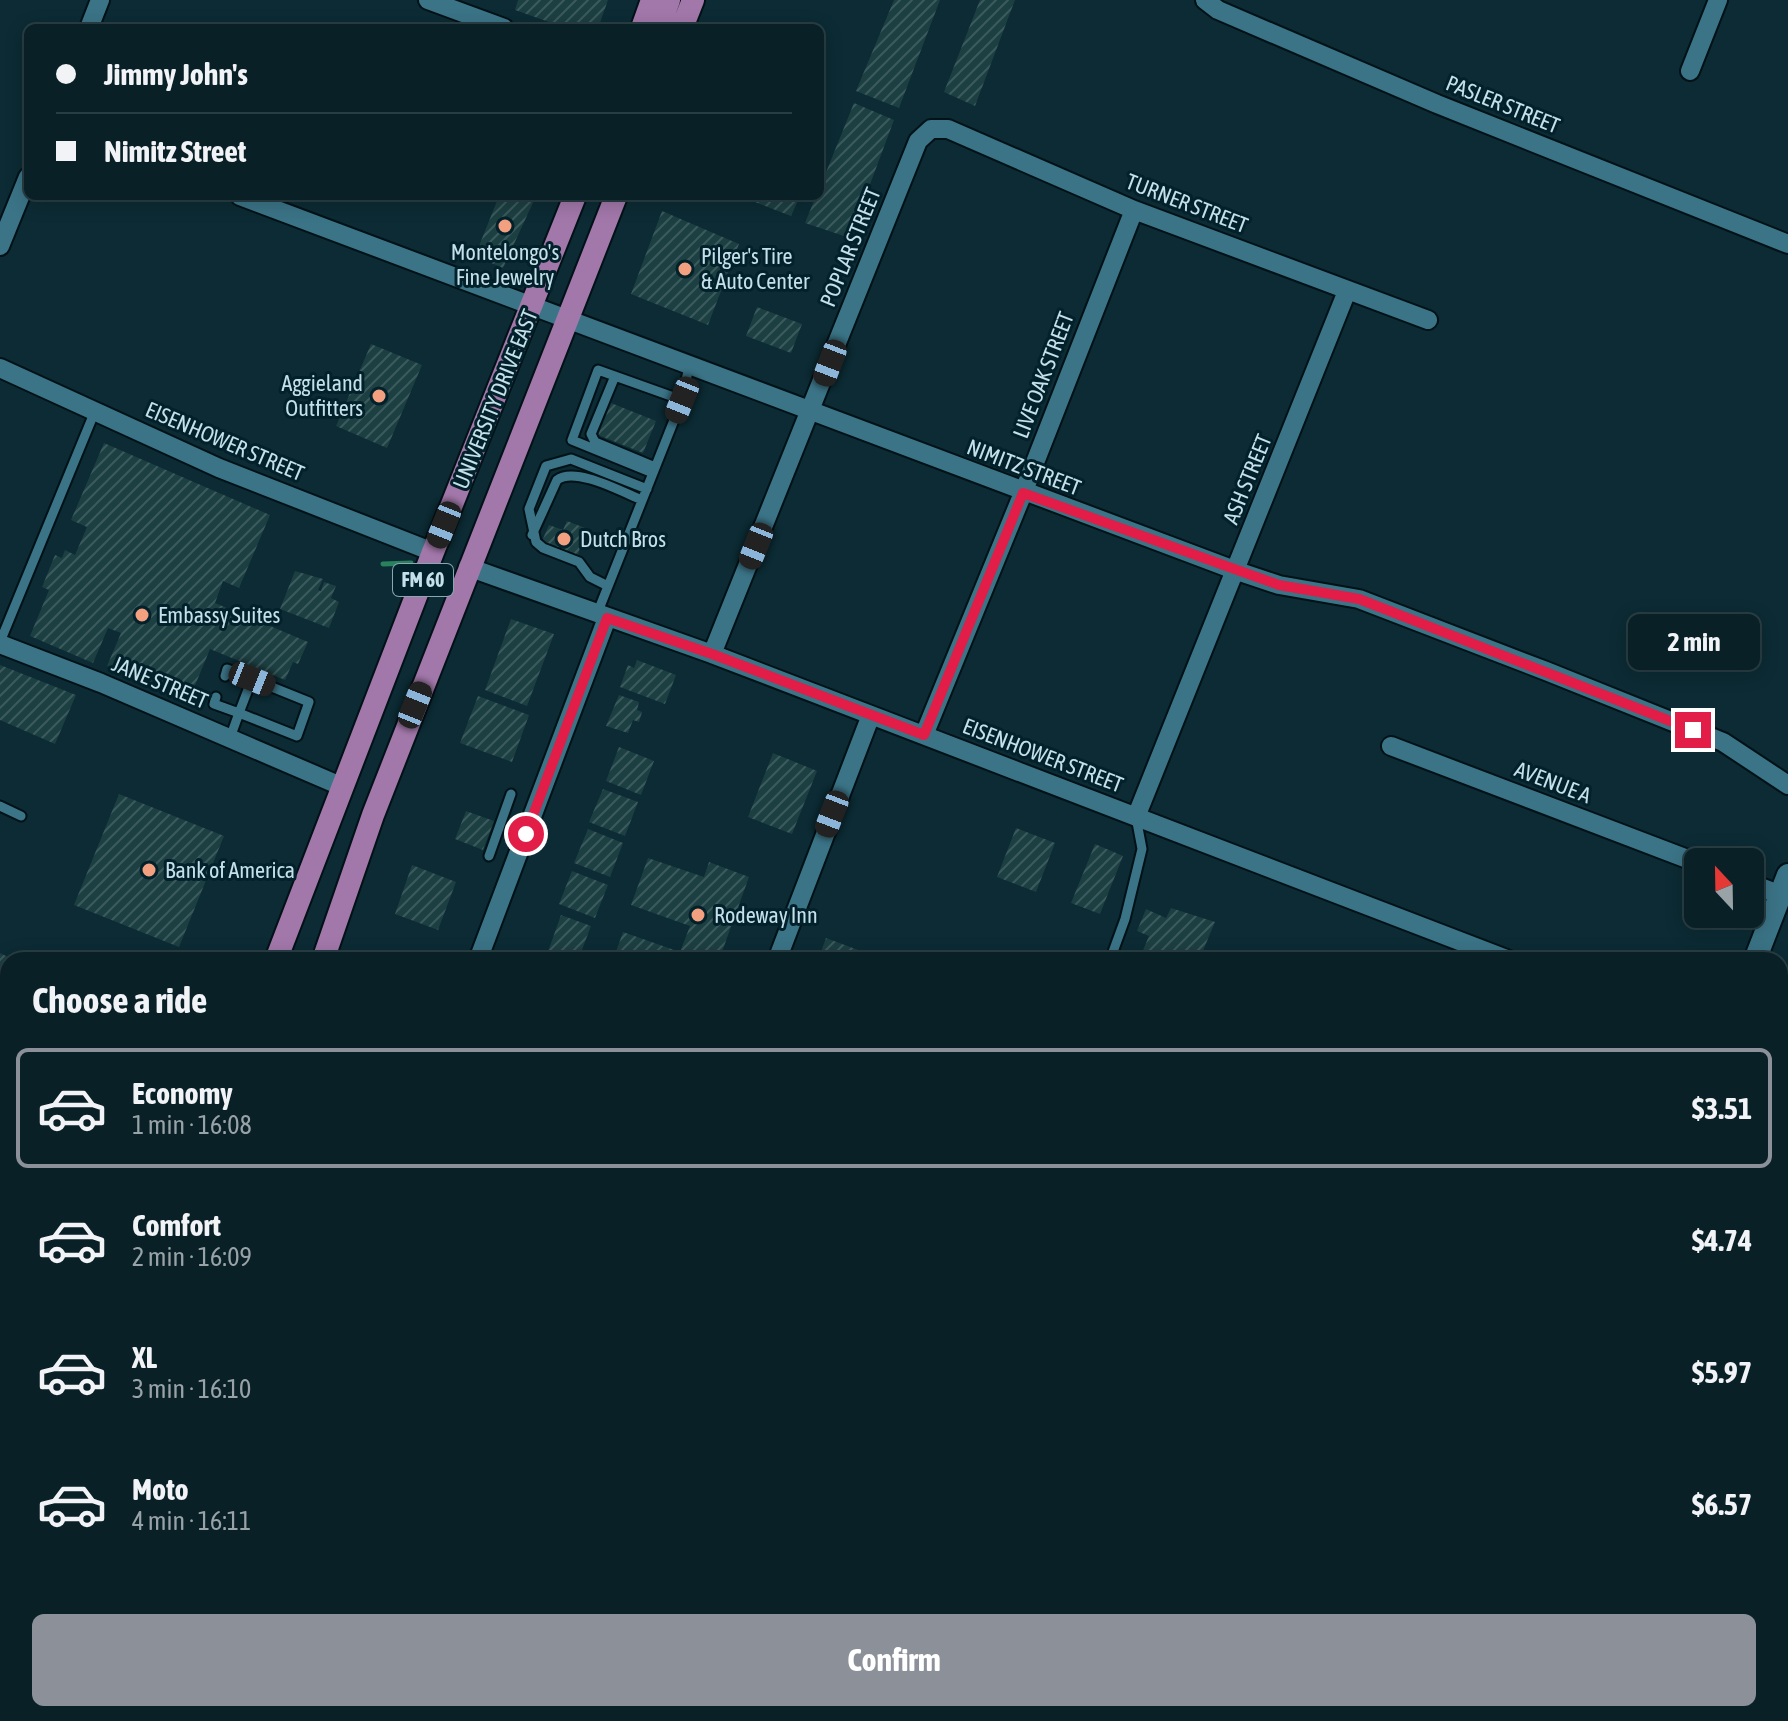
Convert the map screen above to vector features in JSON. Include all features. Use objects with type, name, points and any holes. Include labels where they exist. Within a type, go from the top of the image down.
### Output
[{"type":"main road","points":[[643,24],[652,0]]},
{"type":"main road","points":[[660,24],[669,0]]},
{"type":"main road","points":[[684,24],[693,0]]},
{"type":"main road","name":"UNIVERSITY DRIVE EAST","points":[[279,952],[433,552],[573,200]]},
{"type":"main road","name":"UNIVERSITY DRIVE EAST","points":[[326,952],[373,815],[468,567],[614,200]]},
{"type":"street","points":[[91,24],[100,0]]},
{"type":"street","points":[[428,0],[493,24]]},
{"type":"street","name":"PASLER STREET","points":[[1205,0],[1218,10],[1437,104],[1788,244]]},
{"type":"street","points":[[1690,71],[1718,0]]},
{"type":"street","name":"TURNER STREET","points":[[931,129],[948,129],[1134,210],[1428,320]]},
{"type":"street","name":"POPLAR STREET","points":[[712,654],[918,141],[931,129]]},
{"type":"street","points":[[0,246],[24,187]]},
{"type":"street","name":"NIMITZ STREET","points":[[251,200],[1237,571],[1279,585],[1359,599],[1723,742],[1788,785]]},
{"type":"street","name":"LIVE OAK STREET","points":[[924,735],[1134,210]]},
{"type":"street","name":"ASH STREET","points":[[1136,817],[1347,291]]},
{"type":"street","name":"EISENHOWER STREET","points":[[0,368],[219,468],[433,552]]},
{"type":"street","name":"EISENHOWER STREET","points":[[468,567],[712,654],[1488,952]]},
{"type":"street","points":[[481,952],[602,616]]},
{"type":"street","name":"JANE STREET","points":[[0,643],[343,787]]},
{"type":"street","points":[[780,952],[871,715]]},
{"type":"street","name":"AVENUE A","points":[[1391,746],[1684,858]]},
{"type":"street","points":[[1758,952],[1784,885],[1764,884]]},
{"type":"lane","points":[[602,616],[608,586],[682,400],[689,366]]},
{"type":"lane","points":[[654,470],[572,440],[598,370],[682,400]]},
{"type":"lane","points":[[615,376],[591,434],[595,442],[654,470]]},
{"type":"lane","points":[[0,643],[95,411]]},
{"type":"lane","points":[[608,586],[590,577],[579,562],[543,548],[532,535],[529,509],[546,466],[571,459],[647,489]]},
{"type":"lane","points":[[532,535],[557,480],[564,474],[577,474],[642,500]]},
{"type":"lane","points":[[216,697],[214,704],[297,736],[309,702],[227,669],[225,676]]},
{"type":"lane","points":[[230,738],[252,679]]},
{"type":"lane","points":[[489,856],[511,794]]},
{"type":"lane","points":[[0,806],[21,816]]},
{"type":"lane","points":[[1113,952],[1125,919],[1142,849],[1136,817]]},
{"type":"building","points":[[518,0],[608,0],[599,24],[555,24],[515,10]]},
{"type":"building","points":[[894,0],[940,0],[899,108],[856,91]]},
{"type":"building","points":[[980,0],[1015,0],[975,106],[944,92]]},
{"type":"building","points":[[854,103],[894,120],[850,238],[805,223],[814,200],[824,200],[824,177]]},
{"type":"building","name":"Montelongo's Fine Jewelry","points":[[497,200],[534,200],[503,268],[475,256]]},
{"type":"building","points":[[749,200],[798,200],[791,216]]},
{"type":"building","name":"Pilger's Tire & Auto Center","points":[[662,211],[739,244],[708,325],[631,294]]},
{"type":"building","points":[[757,307],[802,324],[791,353],[746,336]]},
{"type":"building","name":"Aggieland Outfitters","points":[[371,344],[422,365],[387,448],[336,426]]},
{"type":"building","points":[[611,403],[656,421],[643,453],[598,435]]},
{"type":"building","points":[[104,443],[270,515],[239,588],[223,581],[215,603],[308,642],[298,664],[293,662],[285,680],[210,649],[189,700],[107,666],[121,633],[108,628],[93,663],[30,636],[49,590],[42,587],[55,555],[62,558],[65,550],[75,555],[87,527],[71,520]]},
{"type":"building","name":"Dutch Bros","points":[[567,521],[585,528],[578,555],[542,541],[549,525],[563,530]]},
{"type":"building","points":[[295,571],[323,579],[318,590],[321,591],[324,582],[336,586],[331,598],[339,602],[329,628],[280,609]]},
{"type":"building","points":[[511,619],[554,634],[527,706],[485,690]]},
{"type":"building","points":[[637,660],[676,675],[665,704],[620,687],[628,665],[634,668]]},
{"type":"building","points":[[0,665],[76,695],[55,744],[0,720]]},
{"type":"building","points":[[619,695],[639,702],[637,710],[642,712],[639,722],[633,720],[628,733],[606,726]]},
{"type":"building","points":[[478,696],[529,715],[512,762],[460,743]]},
{"type":"building","points":[[619,747],[654,761],[641,795],[606,781]]},
{"type":"building","points":[[773,753],[817,771],[792,834],[748,817]]},
{"type":"building","points":[[603,789],[638,802],[625,836],[589,822]]},
{"type":"building","name":"Bank of America","points":[[119,794],[224,836],[179,947],[74,905]]},
{"type":"building","points":[[466,811],[494,821],[483,850],[455,839]]},
{"type":"building","points":[[1016,828],[1055,843],[1036,892],[997,877]]},
{"type":"building","points":[[588,829],[623,843],[610,877],[574,863]]},
{"type":"building","points":[[1095,844],[1123,856],[1100,914],[1071,903]]},
{"type":"building","name":"Rodeway Inn","points":[[648,858],[704,877],[709,862],[749,877],[722,952],[680,952],[690,926],[631,905]]},
{"type":"building","points":[[412,865],[456,882],[438,930],[395,914]]},
{"type":"building","points":[[572,871],[608,885],[595,918],[559,904]]},
{"type":"building","points":[[1171,908],[1215,922],[1202,952],[1142,952],[1149,936],[1137,931],[1146,909],[1166,918]]},
{"type":"building","points":[[561,915],[591,926],[581,952],[548,952]]},
{"type":"building","name":"Rodeway Inn","points":[[623,932],[680,952],[616,952]]},
{"type":"building","points":[[826,938],[864,952],[821,952]]},
{"type":"waterway","points":[[383,564],[411,563]]},
{"type":"place","name":"Montelongo's Fine Jewelry","points":[[505,226]]},
{"type":"place","name":"Pilger's Tire & Auto Center","points":[[685,269]]},
{"type":"place","name":"Aggieland Outfitters","points":[[379,396]]},
{"type":"place","name":"Dutch Bros","points":[[564,539]]},
{"type":"place","name":"Embassy Suites","points":[[142,615]]},
{"type":"place","name":"Bank of America","points":[[149,870]]},
{"type":"place","name":"Rodeway Inn","points":[[698,915]]},
{"type":"route","points":[[526,834],[607,618],[712,654],[924,735],[1023,493],[1279,585],[1359,599],[1693,730]]}]
